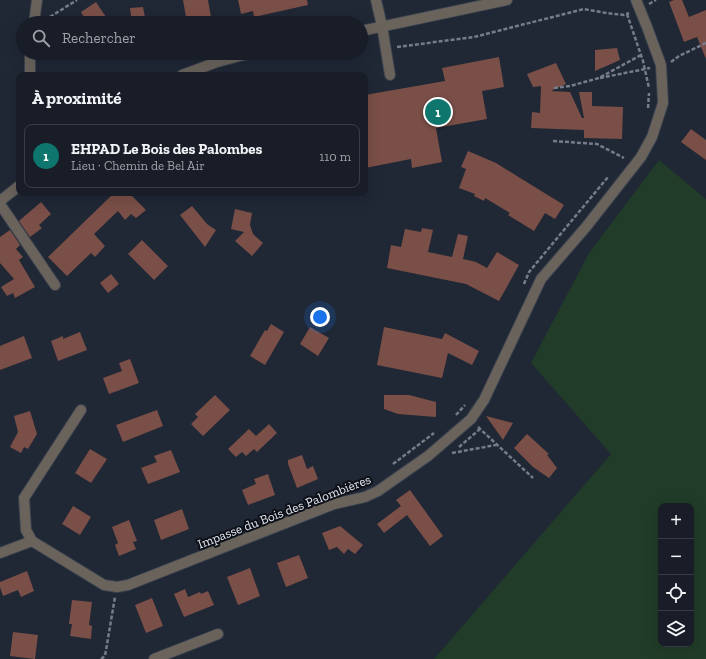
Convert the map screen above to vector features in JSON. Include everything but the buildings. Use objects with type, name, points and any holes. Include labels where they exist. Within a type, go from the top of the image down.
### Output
[{"type":"street","points":[[35,16],[37,0]]},
{"type":"street","points":[[376,0],[390,75]]},
{"type":"street","points":[[368,29],[507,0]]},
{"type":"street","name":"Impasse du Bois des Palombières","points":[[117,587],[135,582],[334,504],[378,491],[428,456],[471,419],[484,400],[541,279],[586,227],[641,157],[652,137],[663,103],[661,65],[636,0]]},
{"type":"street","points":[[30,60],[30,72]]},
{"type":"street","points":[[190,72],[225,60]]},
{"type":"street","points":[[0,201],[16,188]]},
{"type":"street","points":[[0,204],[55,285]]},
{"type":"street","points":[[81,410],[24,498],[26,530],[32,541],[104,585],[117,587]]},
{"type":"street","points":[[0,553],[32,541]]},
{"type":"street","points":[[154,659],[218,634]]},
{"type":"path","points":[[51,16],[77,0]]},
{"type":"path","points":[[386,50],[404,46],[474,37],[584,9],[606,13],[627,14],[640,10]]},
{"type":"path","points":[[627,14],[641,55],[650,91],[647,111]]},
{"type":"path","points":[[667,63],[706,43]]},
{"type":"path","points":[[554,88],[570,86],[599,78],[641,55]]},
{"type":"path","points":[[592,80],[645,69]]},
{"type":"path","points":[[553,141],[597,144],[624,158]]},
{"type":"path","points":[[621,163],[628,153]]},
{"type":"path","points":[[521,290],[529,272],[612,173]]},
{"type":"path","points":[[453,417],[466,403]]},
{"type":"path","points":[[460,410],[533,478]]},
{"type":"path","points":[[480,429],[452,453],[496,445]]},
{"type":"path","points":[[389,467],[437,431]]},
{"type":"path","points":[[101,659],[105,656],[117,587]]},
{"type":"green space","points":[[659,160],[706,199],[706,659],[434,659],[611,454],[531,363],[589,253]]},
{"type":"place","name":"EHPAD Le Bois des Palombes","points":[[438,112]]}]
